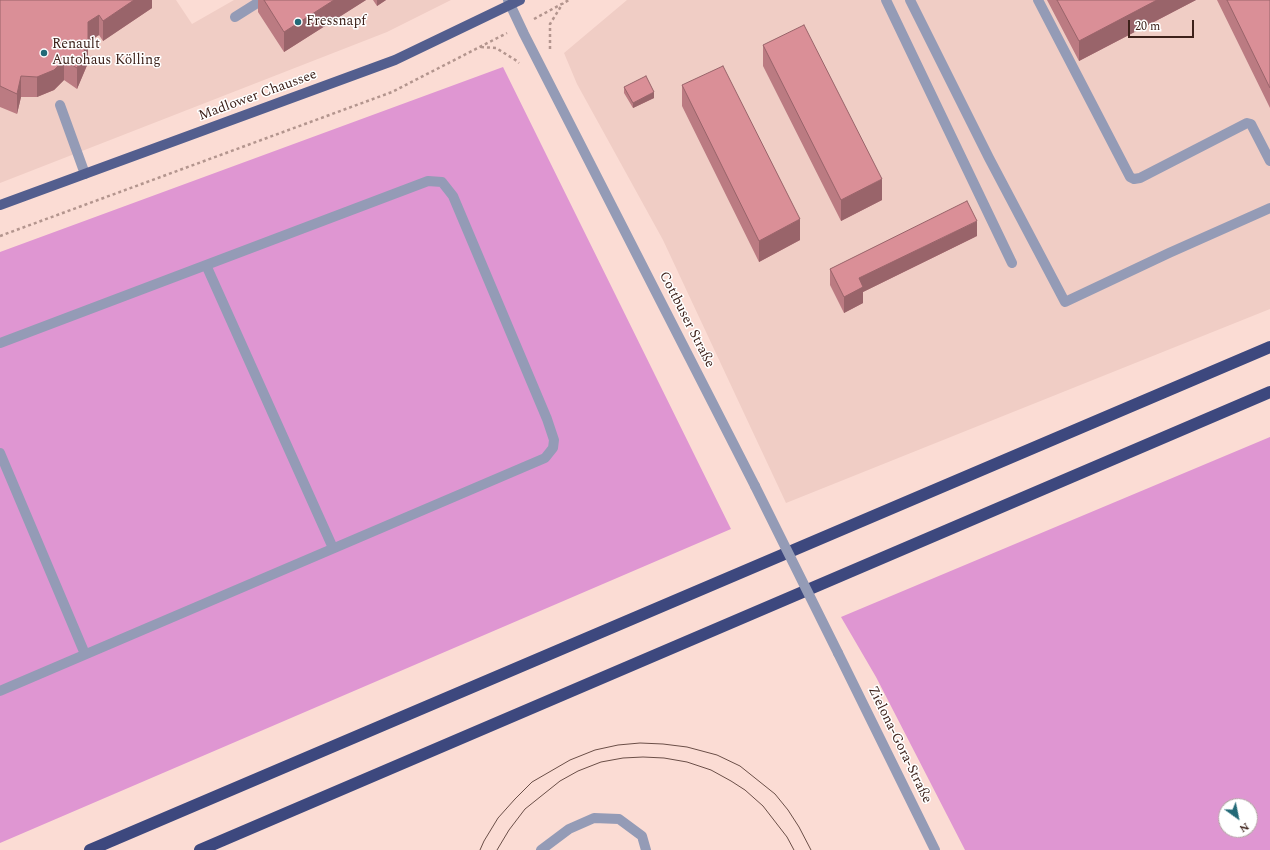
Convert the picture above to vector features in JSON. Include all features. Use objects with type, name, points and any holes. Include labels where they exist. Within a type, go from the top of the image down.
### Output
[{"type":"highway","points":[[90,850],[1270,347]]},
{"type":"highway","points":[[200,850],[1270,392]]},
{"type":"main road","name":"Madlower Chaussee","points":[[0,205],[395,60],[509,3],[520,0]]},
{"type":"street","points":[[235,17],[262,0]]},
{"type":"street","points":[[886,0],[1012,262]]},
{"type":"street","points":[[910,0],[989,158],[1065,302],[1270,208]]},
{"type":"street","points":[[1038,0],[1130,177],[1134,179],[1140,178],[1247,123],[1251,124],[1270,161]]},
{"type":"street","name":"Cottbuser Straße","points":[[509,3],[755,486],[838,653]]},
{"type":"street","points":[[60,105],[85,174]]},
{"type":"street","points":[[0,342],[428,181],[442,182],[453,196],[547,419],[554,440],[553,448],[545,458],[0,691]]},
{"type":"street","points":[[206,265],[333,548]]},
{"type":"street","points":[[0,454],[85,654]]},
{"type":"street","name":"Zielona-Gora-Straße","points":[[838,653],[935,850]]},
{"type":"street","points":[[541,850],[569,829],[594,818],[619,819],[642,836],[646,850]]},
{"type":"path","points":[[0,236],[392,92],[569,0]]},
{"type":"shaded area","points":[[0,0],[176,0],[192,24],[234,0],[451,0],[387,32],[0,183]]},
{"type":"shaded area","points":[[627,0],[1270,0],[1270,309],[786,503],[663,240],[577,84],[564,53]]},
{"type":"shaded area","points":[[503,67],[731,529],[0,843],[0,252]]},
{"type":"shaded area","points":[[1270,437],[1270,850],[965,850],[876,677],[841,617]]},
{"type":"building","name":"Renault Autohaus Kölling","points":[[0,0],[134,0],[103,21],[99,15],[88,22],[88,42],[77,68],[64,60],[54,70],[37,77],[21,76],[17,94],[0,86]]},
{"type":"building","points":[[264,0],[334,0],[284,32]]},
{"type":"building","points":[[1057,0],[1157,0],[1079,41]]},
{"type":"building","points":[[1227,0],[1270,0],[1270,88]]},
{"type":"building","points":[[804,25],[882,179],[841,200],[763,45]]},
{"type":"building","points":[[723,66],[800,219],[759,241],[682,85]]},
{"type":"building","points":[[646,76],[654,92],[633,103],[624,87]]},
{"type":"building","points":[[967,201],[977,221],[859,278],[863,287],[844,297],[830,269]]},
{"type":"tram line","points":[[480,850],[498,818],[532,782],[570,760],[595,750],[618,745],[640,743],[687,747],[717,755],[740,766],[775,794],[799,827],[811,850]]},
{"type":"tram line","points":[[497,850],[509,830],[525,809],[560,781],[578,771],[601,762],[623,758],[643,757],[664,758],[687,762],[711,770],[731,781],[745,790],[763,806],[787,837],[794,850]]},
{"type":"place","name":"Fressnapf","points":[[298,22]]},
{"type":"place","name":"Renault Autohaus Kölling","points":[[44,53]]}]
